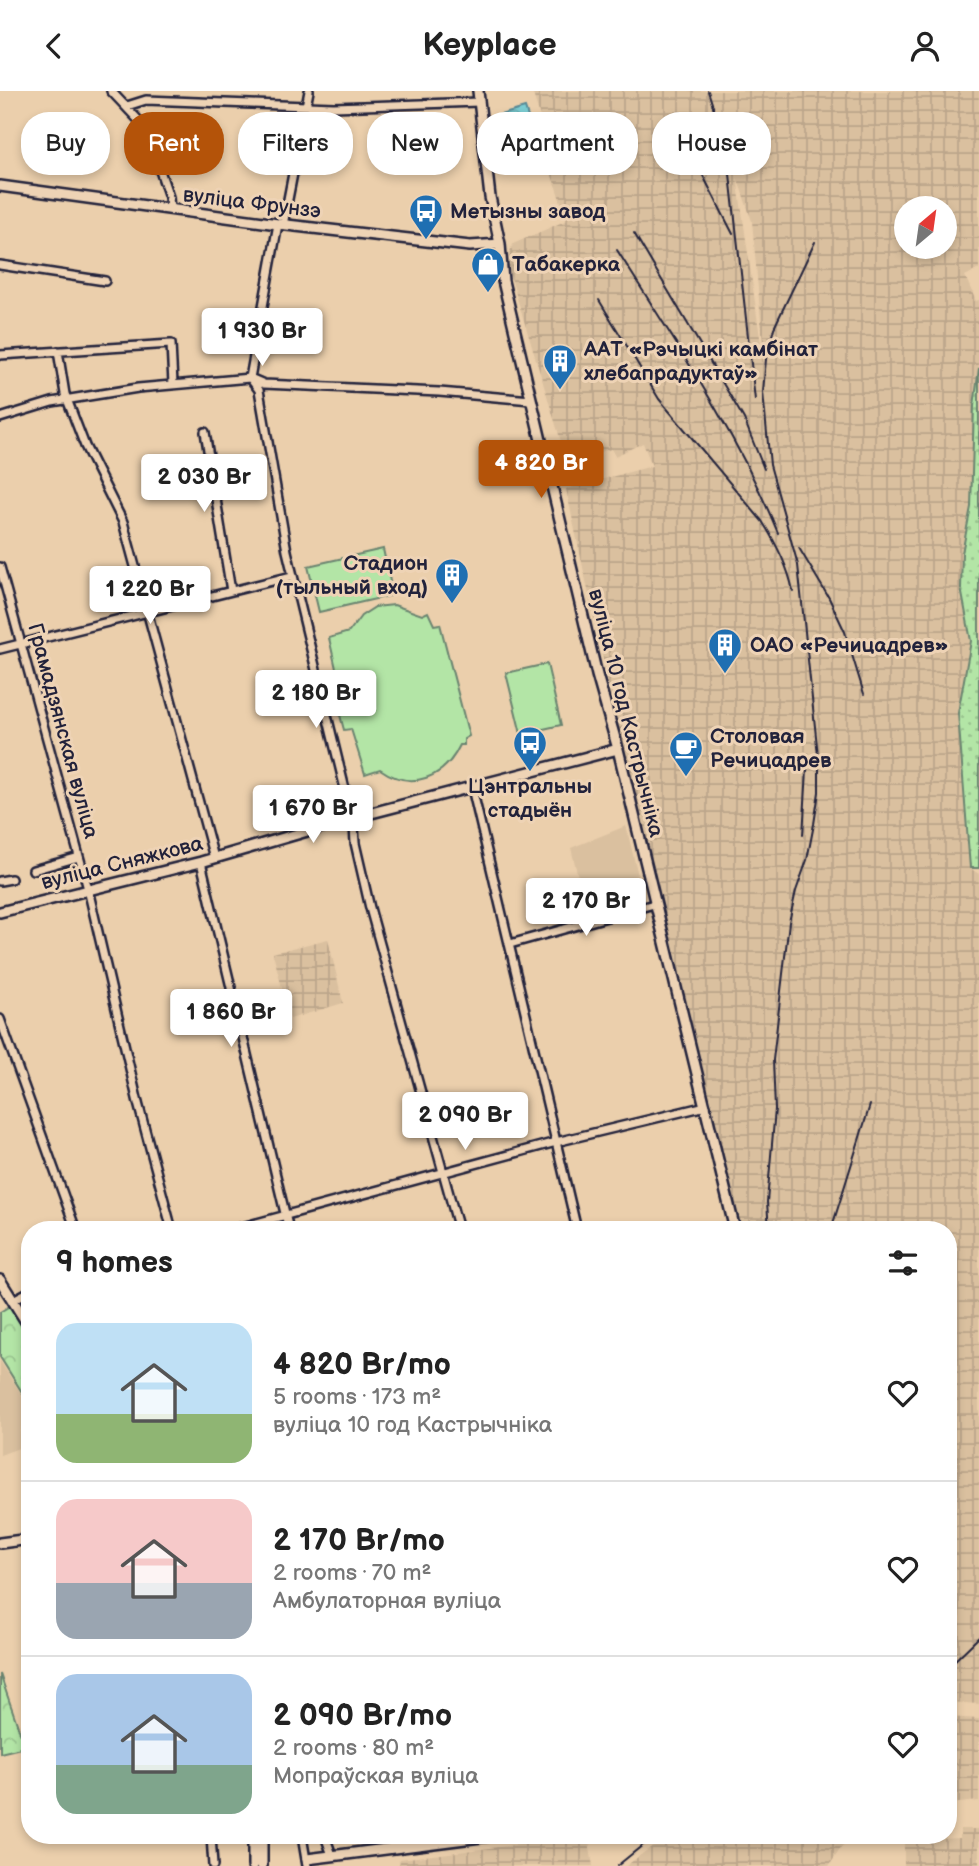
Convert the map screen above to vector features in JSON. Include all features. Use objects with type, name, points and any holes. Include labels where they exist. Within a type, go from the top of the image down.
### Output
[{"type":"street","points":[[111,91],[145,127],[169,197],[170,211]]},
{"type":"street","points":[[309,91],[250,378],[259,390],[292,576],[352,818],[370,908],[457,1221]]},
{"type":"street","name":"вуліца 10 год Кастрычніка","points":[[478,91],[502,273],[597,675],[618,750],[733,1221]]},
{"type":"street","points":[[127,106],[146,100],[307,106],[479,101]]},
{"type":"street","name":"вуліца Фрунзэ","points":[[0,186],[281,225],[470,246],[500,244]]},
{"type":"street","points":[[0,265],[105,281]]},
{"type":"street","points":[[0,355],[171,344],[173,384]]},
{"type":"street","points":[[58,351],[67,399],[85,446],[123,522],[214,858]]},
{"type":"street","points":[[0,418],[67,399],[173,384],[250,378],[264,384],[439,392],[531,401]]},
{"type":"street","points":[[205,432],[231,591]]},
{"type":"street","name":"Грамадзянская вуліца","points":[[0,567],[88,890],[138,1103],[170,1221]]},
{"type":"street","points":[[0,649],[292,576]]},
{"type":"street","name":"вуліца Сняжкова","points":[[0,912],[201,862],[352,818],[618,750]]},
{"type":"street","points":[[472,788],[575,1221]]},
{"type":"street","points":[[33,870],[79,857]]},
{"type":"street","points":[[201,862],[287,1221]]},
{"type":"street","points":[[0,881],[10,879]]},
{"type":"street","points":[[510,944],[654,904]]},
{"type":"street","points":[[0,1019],[73,1221]]},
{"type":"street","points":[[266,1221],[556,1142],[706,1106]]},
{"type":"street","points":[[0,1280],[21,1313]]},
{"type":"street","points":[[13,1300],[21,1295]]},
{"type":"street","points":[[0,1543],[21,1540]]},
{"type":"street","points":[[212,1844],[213,1866]]},
{"type":"street","points":[[253,1844],[253,1866]]},
{"type":"street","points":[[262,1844],[262,1866]]},
{"type":"street","points":[[304,1844],[307,1862],[332,1855],[405,1844]]},
{"type":"street","points":[[328,1844],[332,1855]]},
{"type":"shaded area","points":[[532,91],[979,91],[979,269],[965,276],[976,301],[979,300],[979,368],[974,406],[971,507],[962,553],[961,588],[971,641],[958,713],[970,868],[979,874],[979,1704],[957,1703],[957,1221],[739,1221],[653,889],[566,489],[652,466],[643,443],[615,456],[611,449],[567,461],[506,262],[513,244],[567,220],[552,175],[638,175],[638,112],[539,112]],"holes":[[[737,177],[752,221],[764,365]]]},
{"type":"shaded area","points":[[626,826],[644,900],[587,914],[571,848]]},
{"type":"shaded area","points":[[328,939],[343,1003],[290,1019],[273,953]]},
{"type":"shaded area","points":[[0,1361],[21,1394],[21,1447],[0,1455]]},
{"type":"shaded area","points":[[957,1718],[979,1719],[979,1801],[957,1803]]},
{"type":"shaded area","points":[[960,1829],[979,1829],[979,1866],[904,1866],[904,1844],[957,1844],[957,1838],[960,1838]]},
{"type":"shaded area","points":[[523,1844],[589,1844],[593,1866],[399,1866],[400,1859]]},
{"type":"shaded area","points":[[655,1844],[844,1844],[829,1866],[626,1866]]},
{"type":"green space","points":[[979,368],[979,868],[970,868],[958,713],[971,641],[961,588],[962,553],[971,507],[974,406]]},
{"type":"green space","points":[[383,549],[393,595],[319,612],[308,566]]},
{"type":"green space","points":[[394,605],[422,615],[428,612],[434,625],[440,624],[469,736],[445,766],[426,778],[415,780],[392,776],[380,769],[365,774],[351,729],[344,730],[333,689],[340,686],[329,638],[349,632],[361,616],[375,607]]},
{"type":"green space","points":[[547,664],[561,725],[521,734],[506,673]]},
{"type":"green space","points":[[13,1304],[21,1316],[21,1391],[0,1357],[0,1312]]},
{"type":"green space","points":[[0,1674],[21,1735],[21,1748],[0,1753]]},
{"type":"water","points":[[525,108],[526,112],[511,112]]},
{"type":"railway","points":[[708,91],[721,131],[730,174],[755,400]]},
{"type":"railway","points":[[703,175],[733,234]]},
{"type":"railway","points":[[634,233],[744,419],[764,469]]},
{"type":"railway","points":[[768,1221],[767,1202],[775,1109],[773,1060],[789,922],[807,860],[814,824],[819,792],[819,765],[798,565],[770,465],[763,392],[766,359],[774,328],[815,242]]},
{"type":"railway","points":[[617,250],[724,424],[778,533]]},
{"type":"railway","points":[[599,300],[659,399],[762,521],[781,555],[793,591]]},
{"type":"railway","points":[[799,548],[829,598],[845,632],[864,694]]},
{"type":"railway","points":[[803,835],[808,754]]},
{"type":"railway","points":[[834,1221],[870,1105]]},
{"type":"railway","points":[[957,1658],[979,1637]]},
{"type":"railway","points":[[617,1866],[644,1844]]},
{"type":"place","name":"Метызны завод","points":[[426,241]]},
{"type":"place","name":"Табакерка","points":[[488,294]]},
{"type":"place","name":"ААТ «Рэчыцкі камбінат хлебапрадуктаў»","points":[[560,391]]},
{"type":"place","name":"Стадион (тыльный вход)","points":[[452,605]]},
{"type":"place","name":"ОАО «Речицадрев»","points":[[725,675]]},
{"type":"place","name":"Цэнтральны стадыён","points":[[530,773]]},
{"type":"place","name":"Столовая Речицадрев","points":[[686,778]]}]
